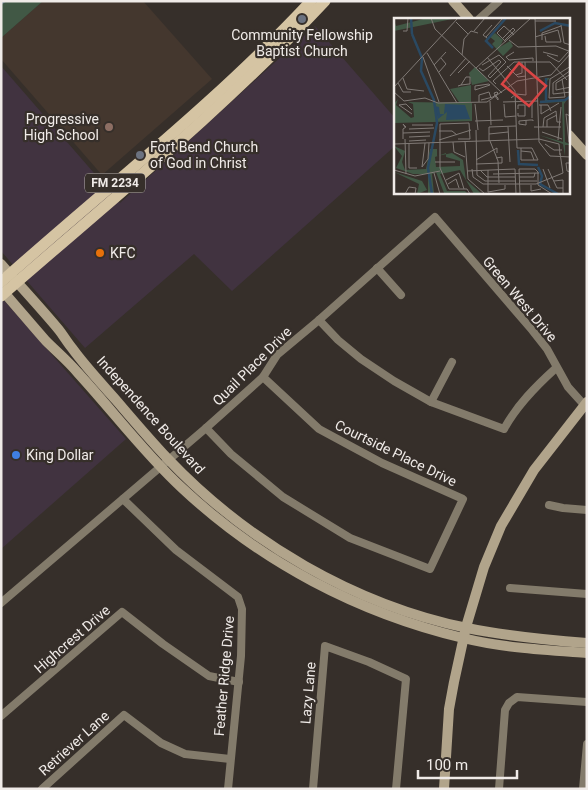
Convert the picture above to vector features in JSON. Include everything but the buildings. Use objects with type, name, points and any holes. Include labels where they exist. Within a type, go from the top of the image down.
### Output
[{"type":"main road","name":"FM 2234","points":[[6,286],[248,65],[311,1]]},
{"type":"main road","name":"FM 2234","points":[[6,286],[144,172],[258,70],[325,1]]},
{"type":"main road","points":[[453,1],[468,18]]},
{"type":"main road","points":[[570,136],[587,155]]},
{"type":"main road","points":[[144,172],[143,166],[151,159],[152,151]]},
{"type":"main road","name":"Independence Boulevard","points":[[1,264],[6,286],[48,342],[78,372],[160,466],[210,512],[251,537]]},
{"type":"main road","name":"Independence Boulevard","points":[[6,286],[60,332],[83,362],[168,459],[251,537],[286,567],[353,595],[408,622],[465,633],[523,638],[586,648]]},
{"type":"main road","points":[[78,372],[83,362]]},
{"type":"main road","points":[[444,789],[449,709],[465,633],[484,567],[501,526],[534,470],[586,406]]},
{"type":"street","points":[[480,18],[499,1]]},
{"type":"street","name":"Quail Place Drive","points":[[1,603],[206,428],[263,377],[277,355],[435,217],[448,232]]},
{"type":"street","name":"Green West Drive","points":[[448,232],[532,330],[547,349],[568,388],[586,406]]},
{"type":"street","points":[[377,268],[401,294]]},
{"type":"street","points":[[319,320],[338,340],[361,359],[394,381],[431,402],[504,429],[510,418],[539,383],[556,368]]},
{"type":"street","points":[[431,402],[452,362]]},
{"type":"street","name":"Courtside Place Drive","points":[[206,428],[231,454],[283,497],[350,538],[430,569],[463,499],[382,463],[319,429],[263,377]]},
{"type":"street","name":"Feather Ridge Drive","points":[[122,499],[176,550],[238,597],[242,609],[239,682],[228,789]]},
{"type":"street","points":[[549,504],[563,508],[587,510]]},
{"type":"street","points":[[510,588],[587,594]]},
{"type":"street","name":"Highcrest Drive","points":[[1,716],[122,612],[162,644],[209,676],[239,682]]},
{"type":"street","name":"Lazy Lane","points":[[313,789],[325,646],[369,662],[406,679],[396,789]]},
{"type":"street","points":[[499,789],[505,710],[509,703],[517,697],[587,702]]},
{"type":"street","name":"Retriever Lane","points":[[42,789],[124,715],[161,742],[185,754],[230,759]]},
{"type":"street","points":[[583,789],[587,744]]},
{"type":"street","points":[[50,782],[57,789]]},
{"type":"shaded area","name":"Progressive High School","points":[[43,1],[143,1],[212,79],[102,175],[1,59],[1,38]]},
{"type":"shaded area","points":[[315,26],[394,117],[394,147],[232,291],[194,254],[85,348],[1,251],[1,66],[120,203]]},
{"type":"shaded area","points":[[1,297],[126,439],[1,549]]},
{"type":"green space","points":[[1,1],[43,1],[1,38]]},
{"type":"waterway","points":[[1,4],[5,1]]},
{"type":"place","name":"Community Fellowship Baptist Church","points":[[302,19]]},
{"type":"place","name":"Progressive High School","points":[[109,127]]},
{"type":"place","name":"Fort Bend Church of God in Christ","points":[[140,155]]},
{"type":"place","name":"KFC","points":[[100,253]]},
{"type":"place","name":"King Dollar","points":[[16,455]]}]
